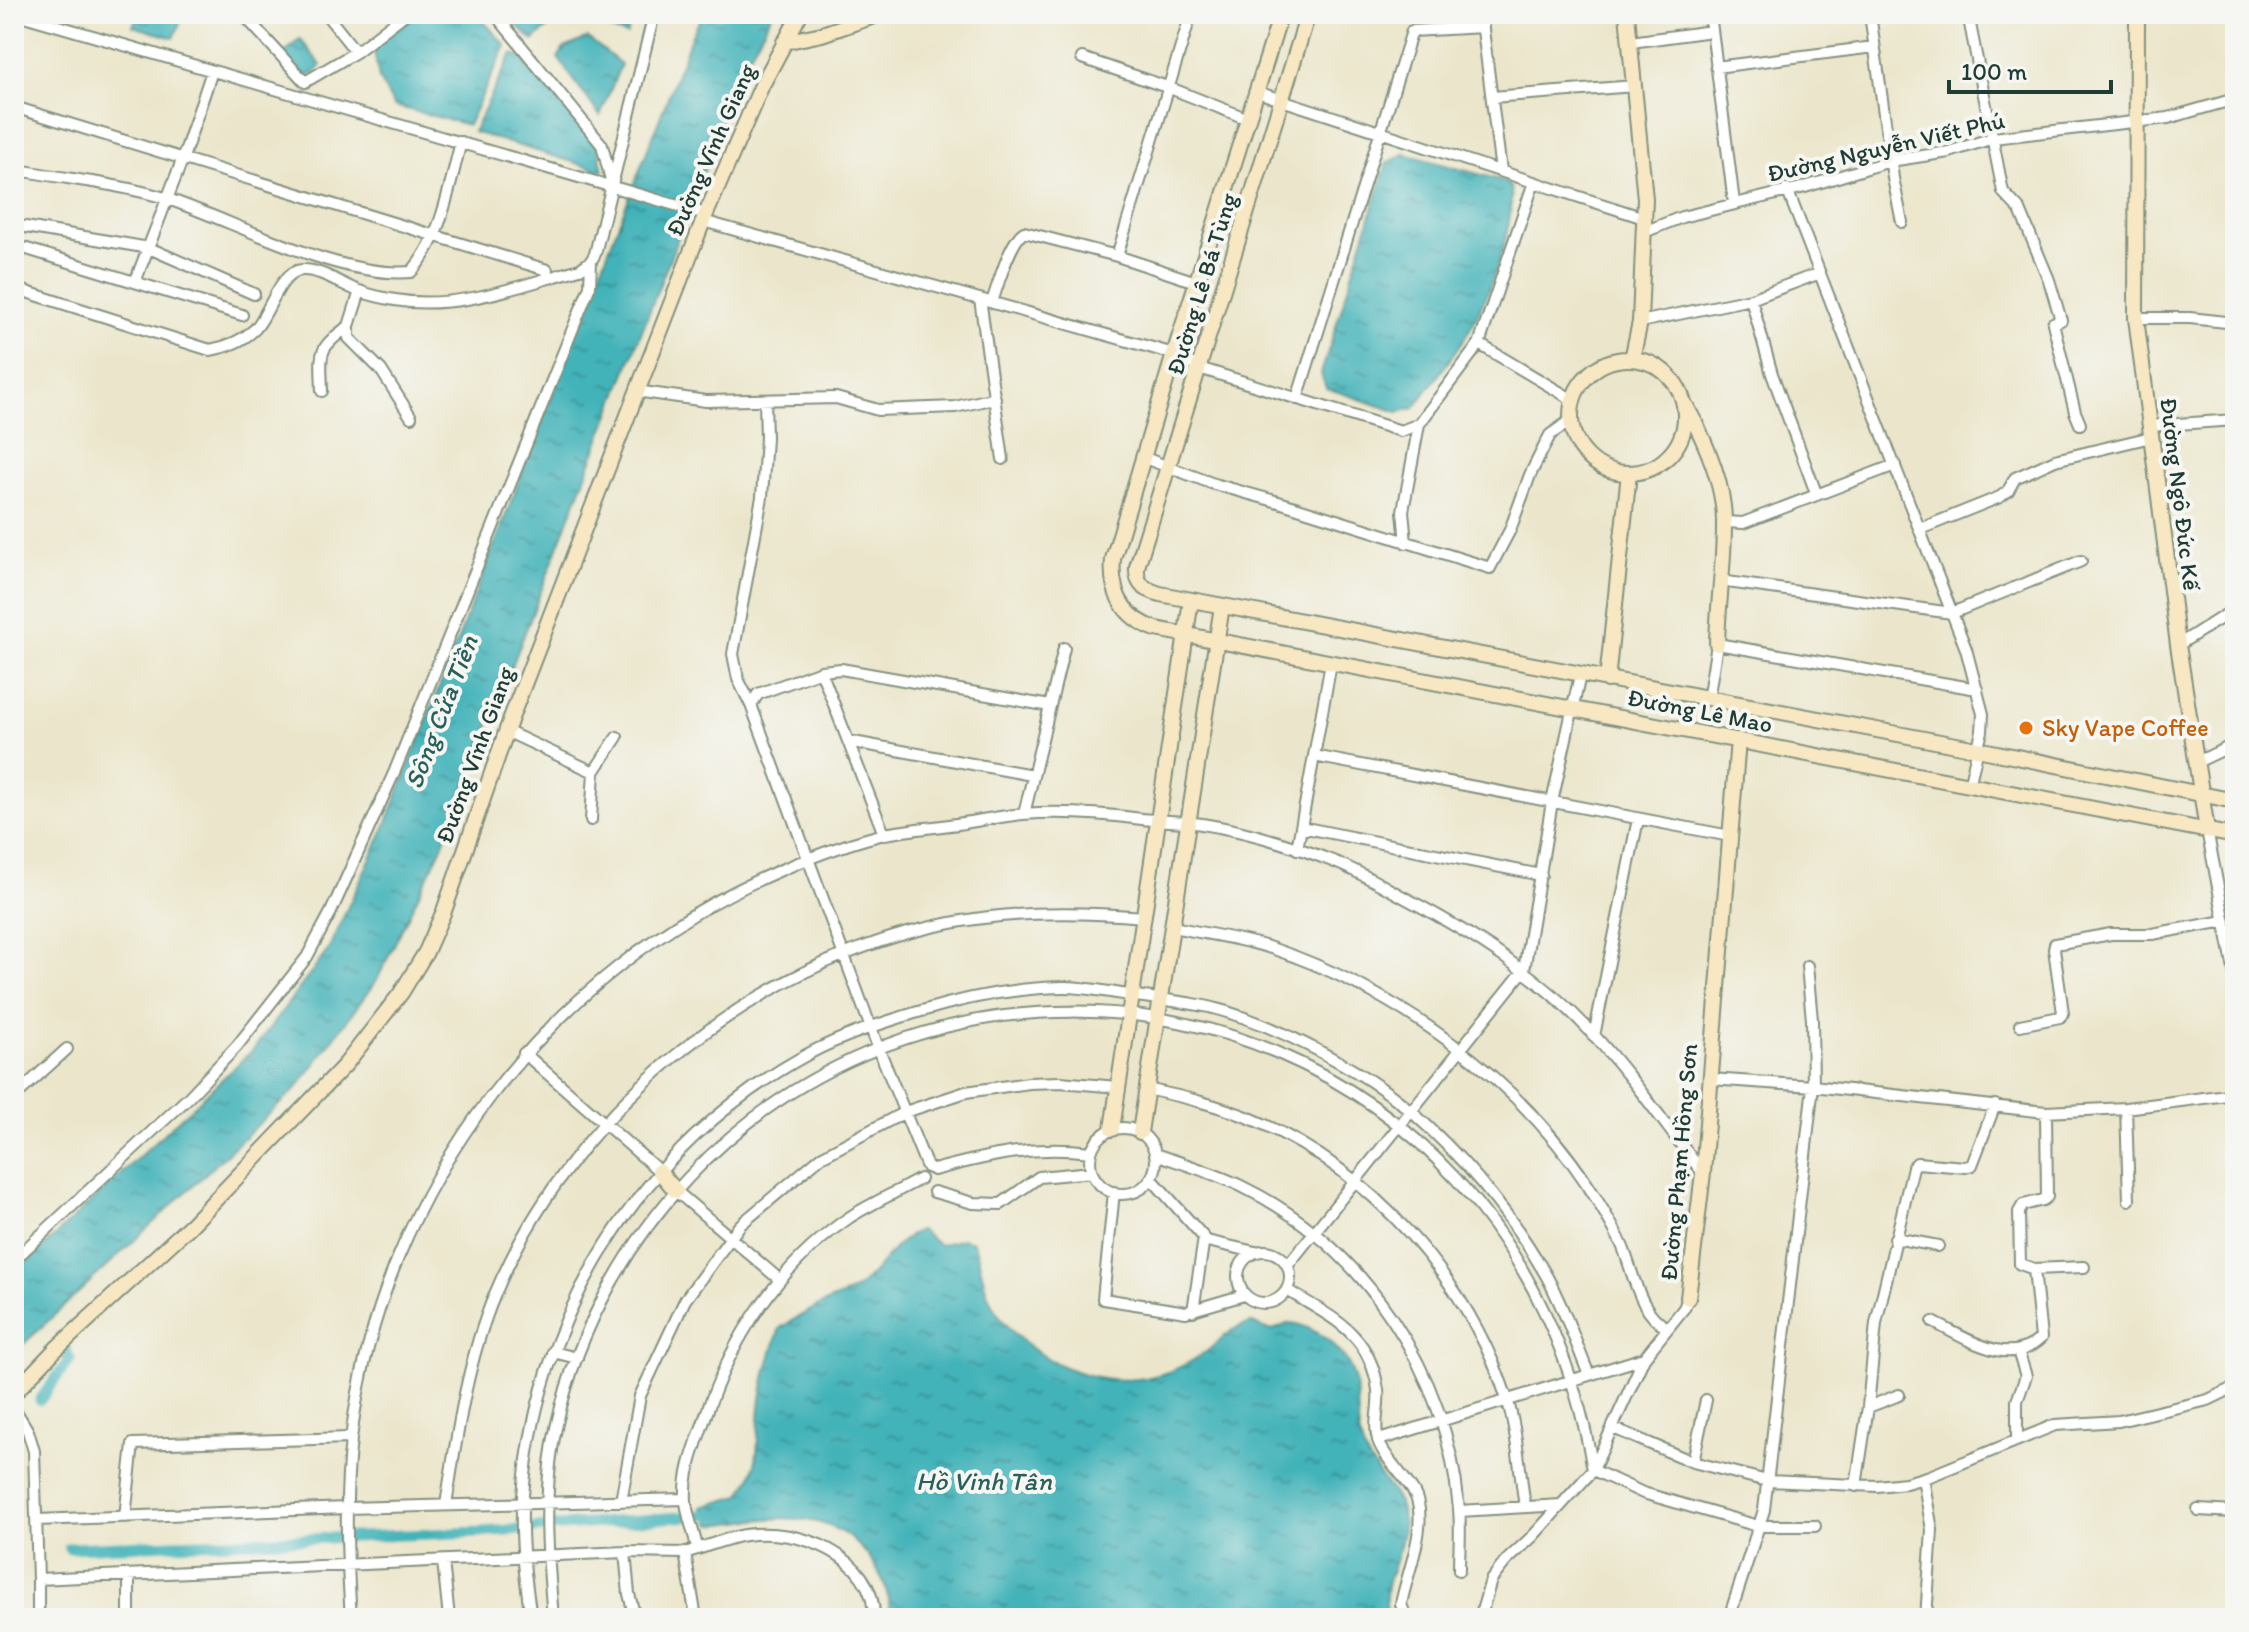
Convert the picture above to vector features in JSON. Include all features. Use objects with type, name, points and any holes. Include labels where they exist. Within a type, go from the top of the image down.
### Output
[{"type":"street","points":[[17,14],[618,188],[980,299],[1174,354],[1199,368],[1401,431],[1419,424]]},
{"type":"street","points":[[243,14],[305,82],[356,52],[405,14]]},
{"type":"street","points":[[326,14],[356,52]]},
{"type":"street","points":[[495,14],[602,145],[618,188]]},
{"type":"street","points":[[14,1260],[189,1097],[237,1046],[307,957],[331,912],[400,758],[590,286],[591,261],[618,188],[654,14]]},
{"type":"street","name":"Đường Vĩnh Giang","points":[[14,1393],[56,1349],[191,1225],[345,1065],[401,993],[426,952],[444,911],[506,731],[700,215],[800,14]]},
{"type":"street","points":[[784,42],[822,34],[880,14]]},
{"type":"street","points":[[1117,256],[1191,14]]},
{"type":"street","name":"Đường Lê Bá Tùng","points":[[1156,629],[1136,620],[1119,600],[1113,582],[1113,559],[1281,14]]},
{"type":"street","name":"Đường Lê Bá Tùng","points":[[1160,594],[1140,584],[1137,567],[1308,14]]},
{"type":"street","points":[[1481,14],[1501,171]]},
{"type":"street","points":[[1627,14],[1645,199],[1640,322],[1632,359]]},
{"type":"street","points":[[1710,14],[1734,203]]},
{"type":"street","points":[[1870,14],[1890,161],[1902,222]]},
{"type":"street","points":[[1968,14],[2003,192],[2020,210],[2049,280],[2061,320],[2053,323],[2080,424]]},
{"type":"street","name":"Đường Ngô Đức Kế","points":[[2137,14],[2136,318],[2195,763],[2235,975]]},
{"type":"street","points":[[1297,399],[1412,31],[1483,27]]},
{"type":"street","points":[[1631,42],[1712,31]]},
{"type":"street","points":[[1716,67],[1874,47]]},
{"type":"street","points":[[1082,58],[1248,119]]},
{"type":"street","points":[[135,282],[183,158],[212,71]]},
{"type":"street","points":[[1492,97],[1635,86]]},
{"type":"street","points":[[1257,92],[1534,182],[1644,225]]},
{"type":"street","name":"Đường Nguyễn Viết Phú","points":[[1644,225],[1805,187],[1890,161],[1949,152],[1993,138],[2168,118],[2235,99]]},
{"type":"street","points":[[14,107],[547,270]]},
{"type":"street","points":[[14,169],[133,189],[332,262],[389,274],[411,272],[424,259],[434,236],[461,142]]},
{"type":"street","points":[[1406,543],[1403,511],[1419,424],[1479,344],[1534,182]]},
{"type":"street","points":[[1787,189],[1966,649],[1983,714],[1969,786]]},
{"type":"street","points":[[14,225],[149,248],[254,294]]},
{"type":"street","points":[[992,302],[1013,247],[1023,232],[1117,256],[1196,282]]},
{"type":"street","points":[[14,245],[242,315]]},
{"type":"street","points":[[14,288],[210,350],[231,346],[256,329],[287,276],[301,270],[323,275],[360,291],[404,301],[467,299],[580,269],[591,261]]},
{"type":"street","points":[[1640,322],[1751,299],[1820,273]]},
{"type":"street","points":[[360,291],[349,326],[350,341],[381,370],[411,417]]},
{"type":"street","points":[[980,299],[1003,459]]},
{"type":"street","points":[[1751,299],[1772,374],[1816,493]]},
{"type":"street","points":[[2136,318],[2190,318],[2235,323]]},
{"type":"street","points":[[322,391],[324,346],[349,326]]},
{"type":"street","points":[[1479,344],[1573,400]]},
{"type":"street","points":[[1684,403],[1685,421],[1681,439],[1658,466],[1639,472],[1620,473],[1602,467],[1586,455],[1576,439],[1571,420],[1573,400],[1582,383],[1595,369],[1613,361],[1632,359],[1650,363],[1665,372],[1677,386],[1700,431],[1717,478],[1725,522],[1717,644],[1708,700]]},
{"type":"street","points":[[636,391],[693,400],[836,398],[878,410],[955,407],[995,398]]},
{"type":"street","points":[[765,400],[762,497],[733,654],[738,679],[810,857],[878,1047],[926,1166],[932,1170],[1025,1149],[1056,1148],[1091,1152]]},
{"type":"street","points":[[1142,457],[1214,484],[1490,568],[1510,530],[1530,475],[1550,435],[1571,420]]},
{"type":"street","points":[[1920,529],[2000,497],[2008,491],[2015,478],[2055,460],[2150,432],[2235,420]]},
{"type":"street","points":[[1725,522],[1743,523],[1895,465]]},
{"type":"street","points":[[1607,680],[1629,473]]},
{"type":"street","points":[[1720,581],[1952,613],[2081,561]]},
{"type":"street","name":"Đường Lê Mao","points":[[1160,594],[2235,801]]},
{"type":"street","points":[[1112,1129],[1191,600]]},
{"type":"street","points":[[1140,1132],[1222,606]]},
{"type":"street","points":[[2178,645],[2235,609]]},
{"type":"street","name":"Đường Lê Mao","points":[[1156,629],[2235,836]]},
{"type":"street","points":[[1717,644],[1977,689]]},
{"type":"street","points":[[1024,814],[1064,648]]},
{"type":"street","points":[[1297,849],[1331,663]]},
{"type":"street","points":[[751,705],[758,694],[821,671],[851,670],[1050,706]]},
{"type":"street","points":[[821,671],[884,834]]},
{"type":"street","points":[[1288,1265],[1524,970],[1552,802],[1580,675]]},
{"type":"street","points":[[506,731],[594,772]]},
{"type":"street","points":[[591,820],[594,772],[617,737]]},
{"type":"street","name":"Đường Phạm Hồng Sơn","points":[[1480,1618],[1491,1580],[1593,1470],[1644,1358],[1684,1308],[1688,1298],[1703,1173],[1738,740]]},
{"type":"street","points":[[848,741],[1032,775]]},
{"type":"street","points":[[2195,763],[2235,744]]},
{"type":"street","points":[[1314,756],[1730,836]]},
{"type":"street","points":[[351,1618],[346,1513],[351,1438],[363,1367],[383,1299],[409,1232],[441,1169],[472,1121],[524,1053],[573,1003],[627,958],[684,918],[746,885],[810,857],[884,834],[1024,814],[1080,814],[1189,822],[1232,829],[1340,864],[1466,930],[1524,970],[1594,1036],[1703,1173]]},
{"type":"street","points":[[1594,1036],[1638,819]]},
{"type":"street","points":[[1301,827],[1541,875]]},
{"type":"street","points":[[446,1505],[462,1399],[495,1294],[542,1203],[604,1122],[707,1031],[758,996],[846,955],[901,935],[973,919],[1061,912],[1144,917]]},
{"type":"street","points":[[2020,1025],[2060,1017],[2063,1013],[2055,944],[2111,934],[2152,934],[2225,921]]},
{"type":"street","points":[[1173,927],[1272,948],[1320,967],[1411,1015],[1460,1049],[1511,1094],[1588,1185],[1621,1242],[1649,1314],[1667,1328]]},
{"type":"street","points":[[1729,1618],[1764,1510],[1813,1086],[1807,966]]},
{"type":"street","points":[[531,1618],[523,1558],[522,1509],[533,1423],[553,1352],[589,1270],[610,1236],[659,1171],[705,1125],[756,1086],[812,1052],[871,1026],[968,997],[1064,987],[1162,999],[1212,1008],[1259,1025],[1329,1057],[1410,1110],[1462,1161],[1501,1207],[1548,1278],[1589,1375]]},
{"type":"street","points":[[553,1618],[547,1557],[547,1508],[553,1444],[569,1379],[593,1316],[625,1257],[676,1191],[710,1154],[761,1111],[818,1075],[878,1047],[928,1030],[992,1016],[1070,1010],[1129,1014],[1227,1034],[1288,1057],[1345,1088],[1399,1125],[1456,1178],[1504,1240],[1544,1307],[1573,1380],[1593,1470],[1643,1493],[1758,1526],[1815,1526]]},
{"type":"street","points":[[16,1093],[67,1049]]},
{"type":"street","points":[[524,1053],[659,1171],[676,1191],[730,1239],[780,1280]]},
{"type":"street","points":[[1710,1079],[1813,1086],[2046,1112],[2126,1108],[2235,1094]]},
{"type":"street","points":[[621,1501],[640,1396],[685,1300],[740,1225],[821,1157],[905,1112],[950,1096],[997,1086],[1060,1082],[1118,1087]]},
{"type":"street","points":[[1147,1089],[1205,1102],[1253,1120],[1303,1146],[1354,1180],[1438,1266],[1476,1328],[1507,1400],[1525,1507]]},
{"type":"street","points":[[1856,1486],[1876,1323],[1914,1164],[1972,1165],[1995,1105]]},
{"type":"street","points":[[2126,1108],[2129,1200]]},
{"type":"street","points":[[2046,1112],[2047,1197],[2023,1205],[2019,1212],[2020,1264],[2034,1269],[2084,1267]]},
{"type":"street","points":[[1131,1128],[1140,1132],[1148,1139],[1155,1154],[1155,1169],[1151,1178],[1135,1191],[1114,1192],[1097,1181],[1092,1172],[1091,1152],[1103,1134],[1112,1129],[1131,1128]]},
{"type":"street","points":[[1155,1154],[1241,1186],[1274,1205],[1352,1266],[1381,1301],[1428,1383],[1441,1421],[1460,1511],[1459,1570]]},
{"type":"street","points":[[934,1192],[973,1203],[1001,1204],[1039,1177],[1092,1172]]},
{"type":"street","points":[[1151,1178],[1204,1238],[1255,1252],[1274,1253],[1288,1265],[1291,1277],[1287,1290],[1279,1299],[1267,1304],[1255,1302],[1244,1295],[1239,1284],[1239,1271],[1245,1260],[1255,1252]]},
{"type":"street","points":[[697,1549],[686,1503],[688,1470],[713,1395],[739,1336],[780,1280],[804,1255],[850,1217],[920,1179]]},
{"type":"street","points":[[1114,1192],[1103,1299],[1193,1311],[1244,1295]]},
{"type":"street","points":[[1193,1311],[1204,1238]]},
{"type":"street","points":[[1895,1238],[1938,1246]]},
{"type":"street","points":[[1933,1322],[1987,1349],[2018,1351],[2041,1338],[2034,1269]]},
{"type":"street","points":[[1287,1290],[1350,1330],[1372,1360],[1378,1393],[1376,1431],[1416,1494],[1421,1514],[1401,1604],[1406,1618]]},
{"type":"street","points":[[2017,1440],[2017,1401],[2026,1376],[2018,1351]]},
{"type":"street","points":[[553,1352],[577,1358]]},
{"type":"street","points":[[1379,1440],[1644,1358]]},
{"type":"street","points":[[1613,1428],[1693,1462],[1767,1481],[1893,1485],[1923,1478],[2055,1425],[2111,1423],[2208,1400],[2235,1387]]},
{"type":"street","points":[[1868,1407],[1899,1395]]},
{"type":"street","points":[[1693,1462],[1706,1400]]},
{"type":"street","points":[[14,1408],[28,1431],[34,1451],[38,1618]]},
{"type":"street","points":[[125,1517],[133,1444],[351,1438]]},
{"type":"street","points":[[1923,1478],[1932,1530],[1926,1618]]},
{"type":"street","points":[[37,1520],[346,1513],[446,1505],[522,1509],[621,1501],[686,1503]]},
{"type":"street","points":[[1460,1511],[1561,1505]]},
{"type":"street","points":[[2198,1510],[2235,1512]]},
{"type":"street","points":[[38,1579],[625,1552],[685,1553],[745,1535],[787,1536],[824,1546],[844,1557],[864,1579],[875,1610],[874,1618]]},
{"type":"street","points":[[625,1552],[635,1618]]},
{"type":"street","points":[[685,1553],[696,1618]]},
{"type":"street","points":[[443,1561],[449,1618]]},
{"type":"street","points":[[129,1576],[129,1618]]},
{"type":"water","points":[[138,14],[184,14],[174,38],[133,26]]},
{"type":"water","points":[[416,14],[477,14],[506,46],[468,125],[394,106],[379,79],[373,45]]},
{"type":"water","points":[[505,14],[548,14],[552,24],[533,41]]},
{"type":"water","points":[[563,14],[633,14],[627,35]]},
{"type":"water","name":"Sông Cửa Tiền","points":[[703,14],[772,14],[747,60],[441,849],[377,980],[296,1089],[14,1353],[14,1274],[253,1050],[328,950],[385,827],[692,35]]},
{"type":"water","points":[[588,38],[621,64],[600,116],[558,58],[564,48]]},
{"type":"water","points":[[300,39],[321,65],[314,74],[305,76],[282,55]]},
{"type":"water","points":[[512,54],[522,57],[576,115],[598,147],[603,171],[473,132]]},
{"type":"water","points":[[1404,154],[1504,181],[1511,188],[1511,204],[1501,256],[1469,332],[1414,408],[1398,412],[1326,388],[1321,374],[1387,163]]},
{"type":"water","name":"Hồ Vinh Tân","points":[[920,1230],[939,1245],[963,1239],[973,1242],[992,1303],[1011,1330],[1050,1360],[1096,1377],[1120,1380],[1168,1372],[1202,1355],[1232,1331],[1252,1323],[1272,1330],[1293,1323],[1327,1340],[1343,1357],[1354,1377],[1363,1446],[1371,1464],[1396,1497],[1403,1517],[1401,1541],[1386,1592],[1388,1618],[891,1618],[883,1581],[874,1565],[864,1550],[835,1529],[817,1522],[787,1518],[711,1525],[702,1507],[740,1496],[752,1473],[763,1386],[780,1328],[857,1288],[893,1249]]},
{"type":"waterway","points":[[40,1400],[70,1359],[64,1346]]},
{"type":"waterway","points":[[69,1548],[482,1532],[706,1515]]},
{"type":"place","name":"Sky Vape Coffee","points":[[2026,728]]}]
